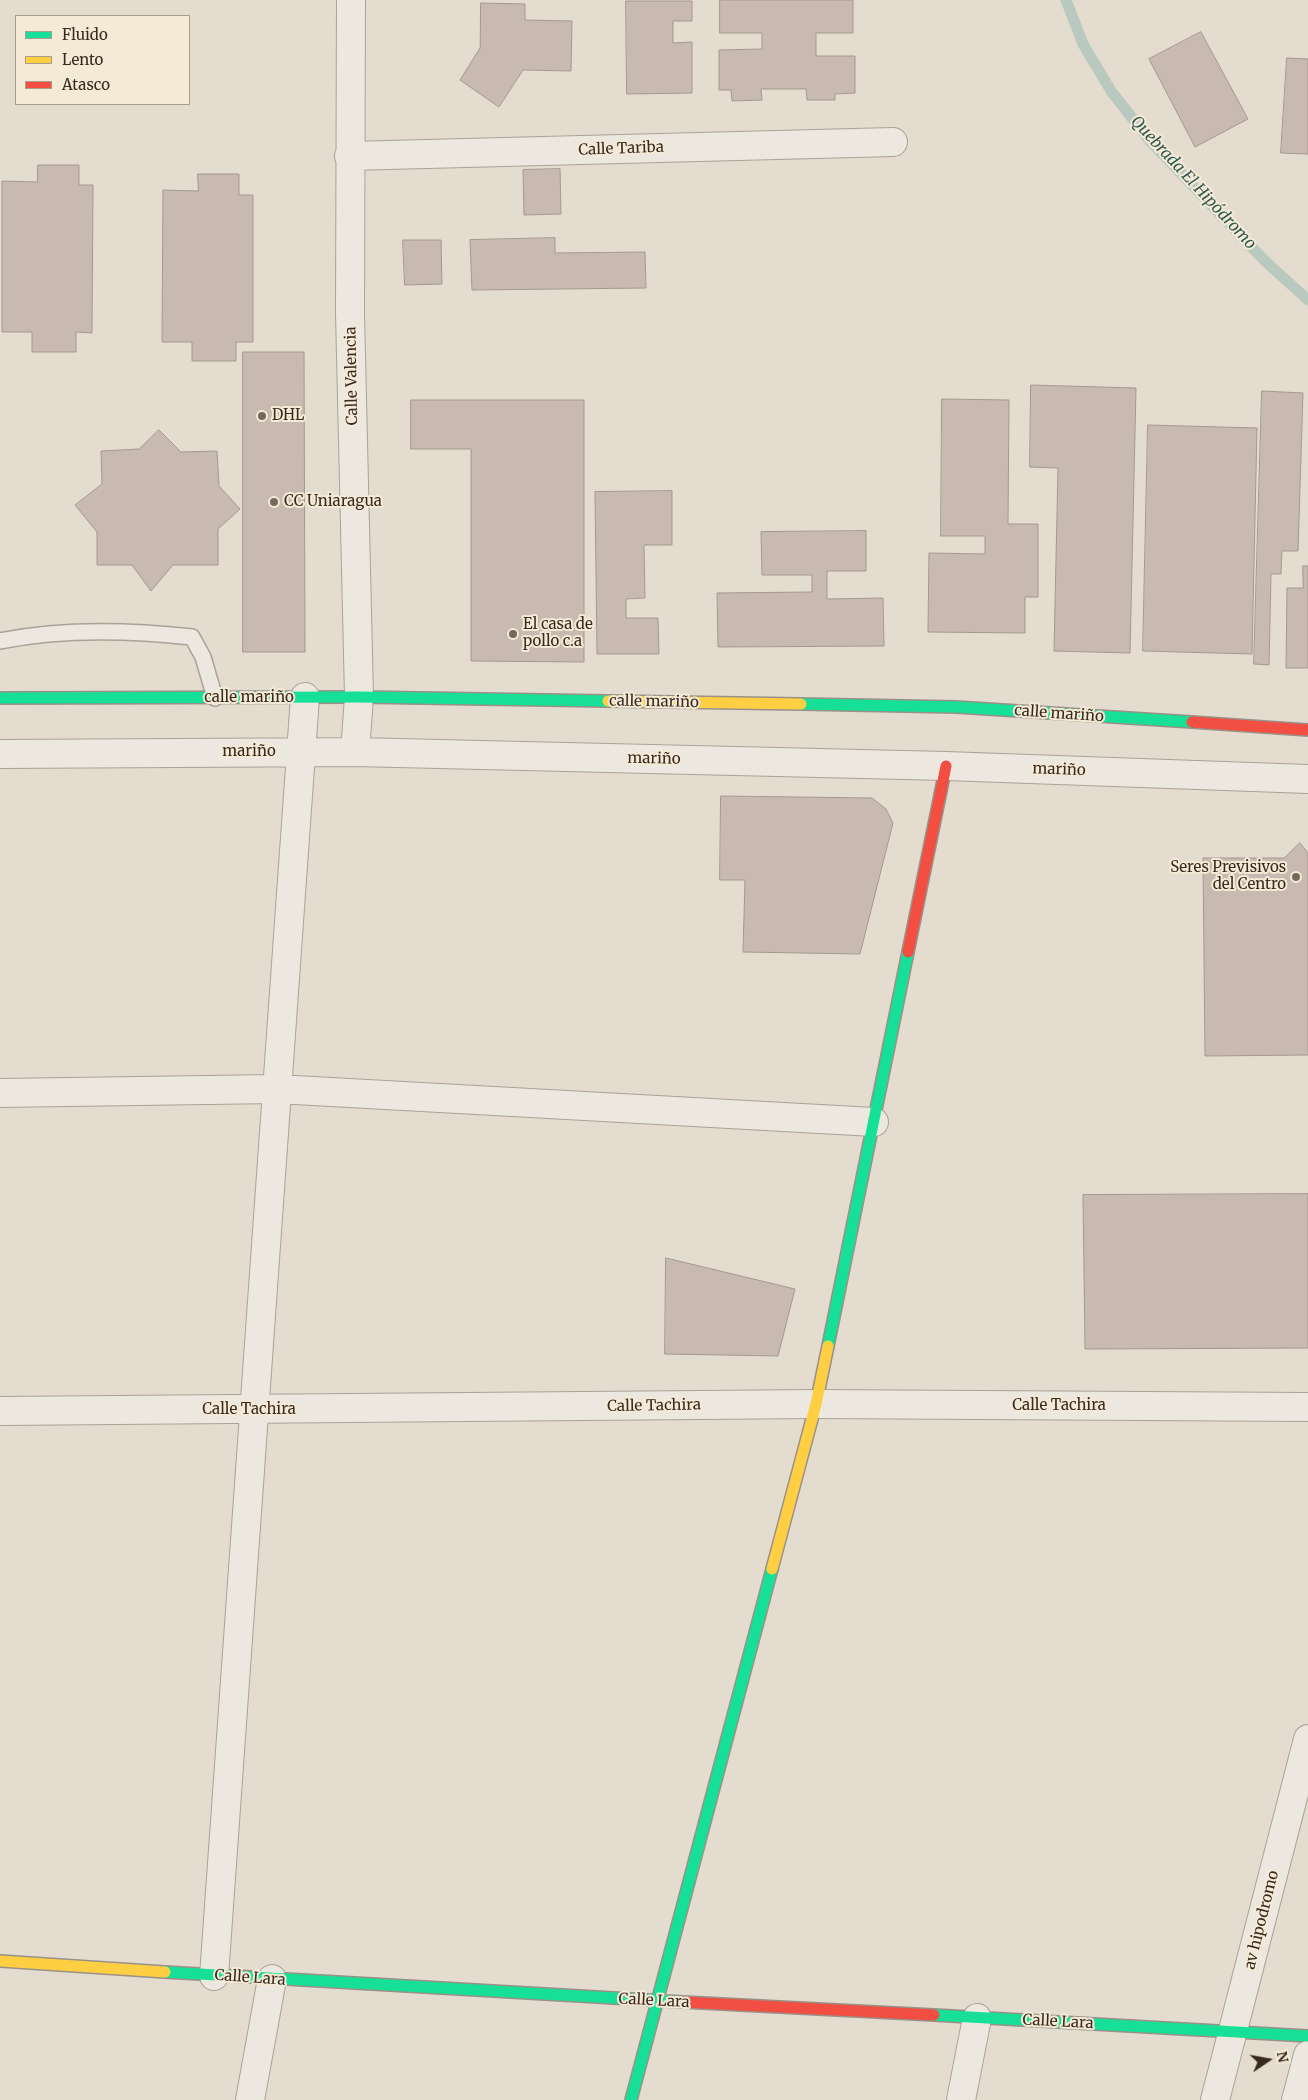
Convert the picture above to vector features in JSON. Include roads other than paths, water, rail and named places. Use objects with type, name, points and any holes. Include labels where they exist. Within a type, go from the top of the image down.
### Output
[{"type":"street","name":"Calle Valencia","points":[[351,0],[349,156],[359,697],[355,752]]},
{"type":"street","name":"Calle Tariba","points":[[349,156],[893,142]]},
{"type":"street","points":[[214,1976],[256,1410],[305,697]]},
{"type":"street","name":"calle mariño","points":[[0,698],[359,697],[956,707],[1308,730]]},
{"type":"street","name":"mariño","points":[[0,754],[301,751],[946,766],[1308,778]]},
{"type":"street","points":[[631,2100],[816,1404],[946,766]]},
{"type":"street","points":[[0,1094],[277,1089],[874,1122]]},
{"type":"street","name":"Calle Tachira","points":[[0,1411],[816,1404],[1308,1407]]},
{"type":"street","name":"av hipodromo","points":[[1215,2100],[1308,1739]]},
{"type":"street","name":"Calle Lara","points":[[0,1961],[214,1976],[1308,2036]]},
{"type":"street","points":[[250,2100],[272,1979]]},
{"type":"street","points":[[961,2100],[977,2018]]},
{"type":"street","points":[[1296,2100],[1308,2055]]},
{"type":"lane","points":[[0,641],[27,635],[130,631],[192,637],[204,657],[215,698]]},
{"type":"waterway","name":"Quebrada El Hipódromo","points":[[1066,0],[1083,44],[1111,91],[1151,142],[1265,261],[1308,300]]},
{"type":"place","name":"DHL","points":[[262,416]]},
{"type":"place","name":"CC Uniaragua","points":[[274,502]]},
{"type":"place","name":"El casa de pollo c.a","points":[[513,634]]},
{"type":"place","name":"Seres Previsivos del Centro","points":[[1296,877]]}]
